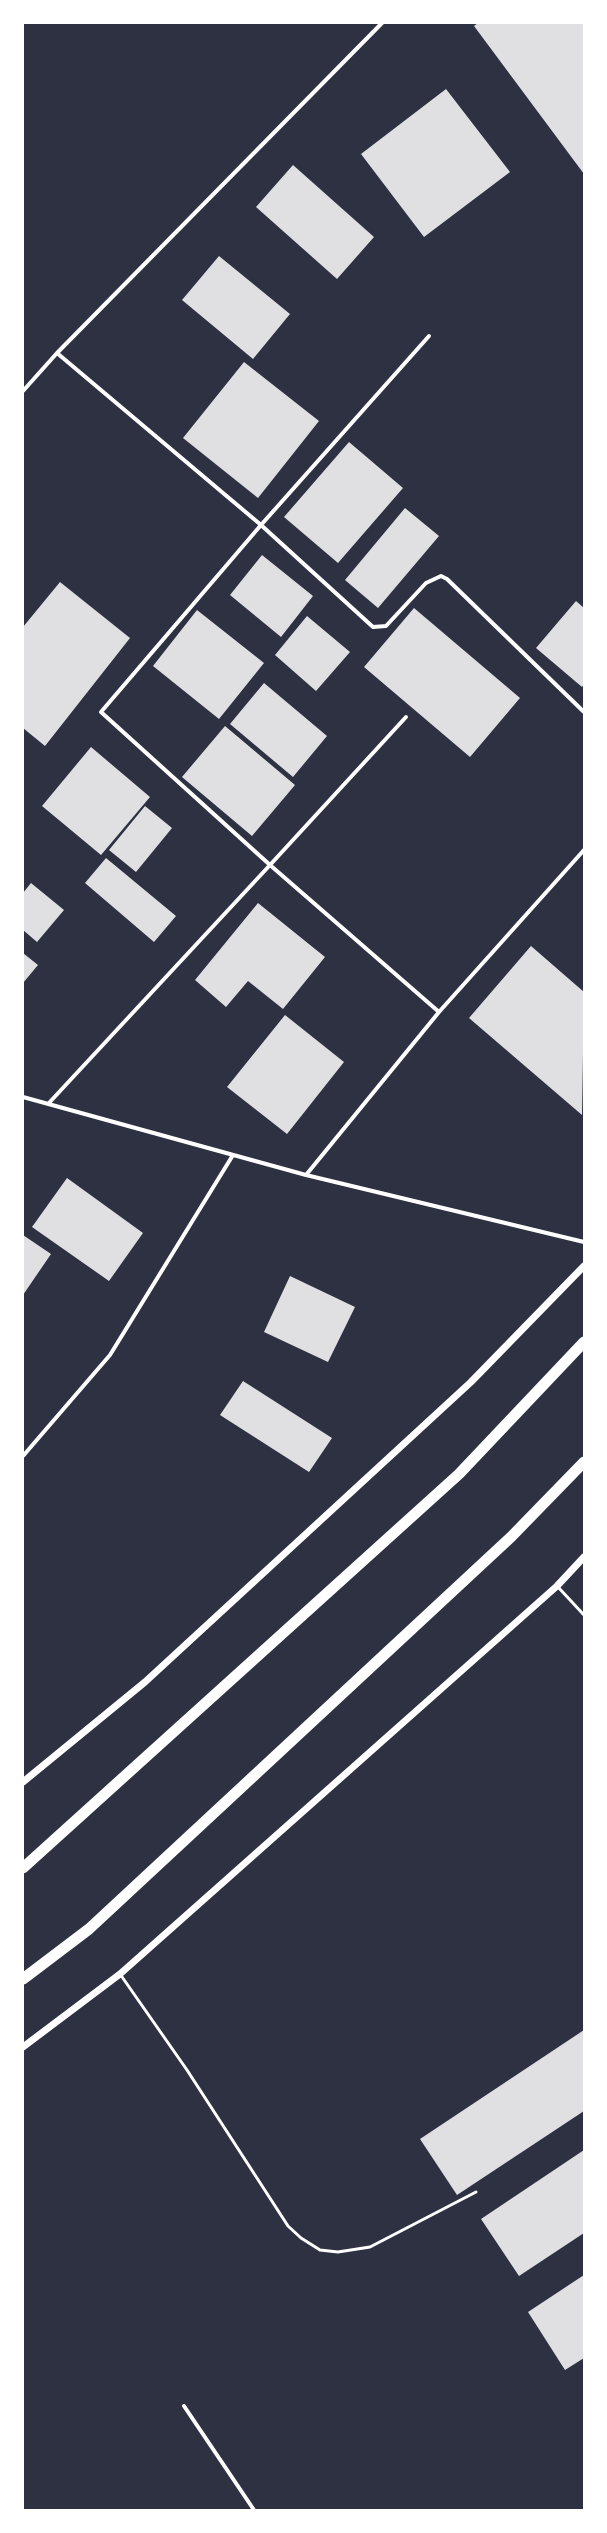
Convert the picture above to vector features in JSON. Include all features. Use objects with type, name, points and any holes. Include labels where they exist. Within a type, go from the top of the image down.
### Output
[{"type":"highway","points":[[23,1868],[459,1474],[584,1342]]},
{"type":"highway","points":[[23,1979],[89,1929],[511,1536],[584,1462]]},
{"type":"street","points":[[23,391],[57,353],[382,23]]},
{"type":"street","points":[[429,336],[261,526],[102,712],[270,865],[439,1012]]},
{"type":"street","points":[[57,353],[261,526],[373,627],[386,626],[433,578],[441,576],[447,579],[584,712]]},
{"type":"street","points":[[48,1104],[406,717]]},
{"type":"street","points":[[306,1175],[439,1012],[584,850]]},
{"type":"street","points":[[23,1097],[306,1175],[584,1242]]},
{"type":"street","points":[[23,1456],[110,1355],[233,1155]]},
{"type":"street","points":[[23,1782],[144,1682],[472,1382],[584,1266]]},
{"type":"street","points":[[23,2047],[120,1974],[557,1586],[584,1557]]},
{"type":"street","points":[[184,2406],[254,2510]]},
{"type":"lane","points":[[557,1586],[584,1615]]},
{"type":"lane","points":[[120,1974],[187,2070],[288,2226],[301,2238],[320,2250],[338,2252],[370,2247],[476,2192]]},
{"type":"building","points":[[478,23],[584,23],[584,174],[474,26]]},
{"type":"building","points":[[446,89],[510,172],[424,237],[361,154]]},
{"type":"building","points":[[293,165],[374,237],[337,279],[256,207]]},
{"type":"building","points":[[219,256],[290,314],[253,359],[182,300]]},
{"type":"building","points":[[244,362],[319,421],[258,498],[183,438]]},
{"type":"building","points":[[349,442],[403,488],[338,563],[284,517]]},
{"type":"building","points":[[405,508],[439,536],[378,608],[345,580]]},
{"type":"building","points":[[262,555],[313,596],[281,637],[230,595]]},
{"type":"building","points":[[60,582],[130,638],[45,746],[23,728],[23,627]]},
{"type":"building","points":[[576,601],[584,608],[584,684],[582,687],[536,648]]},
{"type":"building","points":[[414,608],[520,698],[470,757],[364,667]]},
{"type":"building","points":[[197,610],[264,663],[219,719],[153,666]]},
{"type":"building","points":[[307,616],[350,652],[316,691],[275,655]]},
{"type":"building","points":[[264,683],[327,736],[293,777],[230,724]]},
{"type":"building","points":[[225,726],[295,785],[252,836],[182,777]]},
{"type":"building","points":[[91,747],[150,797],[101,855],[42,806]]},
{"type":"building","points":[[145,806],[172,828],[136,872],[109,850]]},
{"type":"building","points":[[106,858],[176,916],[154,942],[85,883]]},
{"type":"building","points":[[31,883],[64,910],[37,942],[23,930],[23,893]]},
{"type":"building","points":[[258,903],[325,957],[283,1009],[248,981],[226,1007],[195,980]]},
{"type":"building","points":[[531,946],[584,992],[582,1115],[469,1018]]},
{"type":"building","points":[[23,953],[38,965],[23,983]]},
{"type":"building","points":[[285,1015],[344,1062],[287,1134],[227,1087]]},
{"type":"building","points":[[67,1178],[143,1233],[109,1281],[32,1227]]},
{"type":"building","points":[[23,1235],[51,1254],[23,1295]]},
{"type":"building","points":[[290,1276],[355,1307],[328,1362],[264,1332]]},
{"type":"building","points":[[243,1381],[332,1438],[309,1472],[220,1415]]},
{"type":"building","points":[[584,2030],[584,2111],[457,2195],[420,2139]]},
{"type":"building","points":[[584,2150],[584,2233],[519,2276],[481,2219]]},
{"type":"building","points":[[584,2275],[584,2358],[565,2370],[528,2312]]}]
